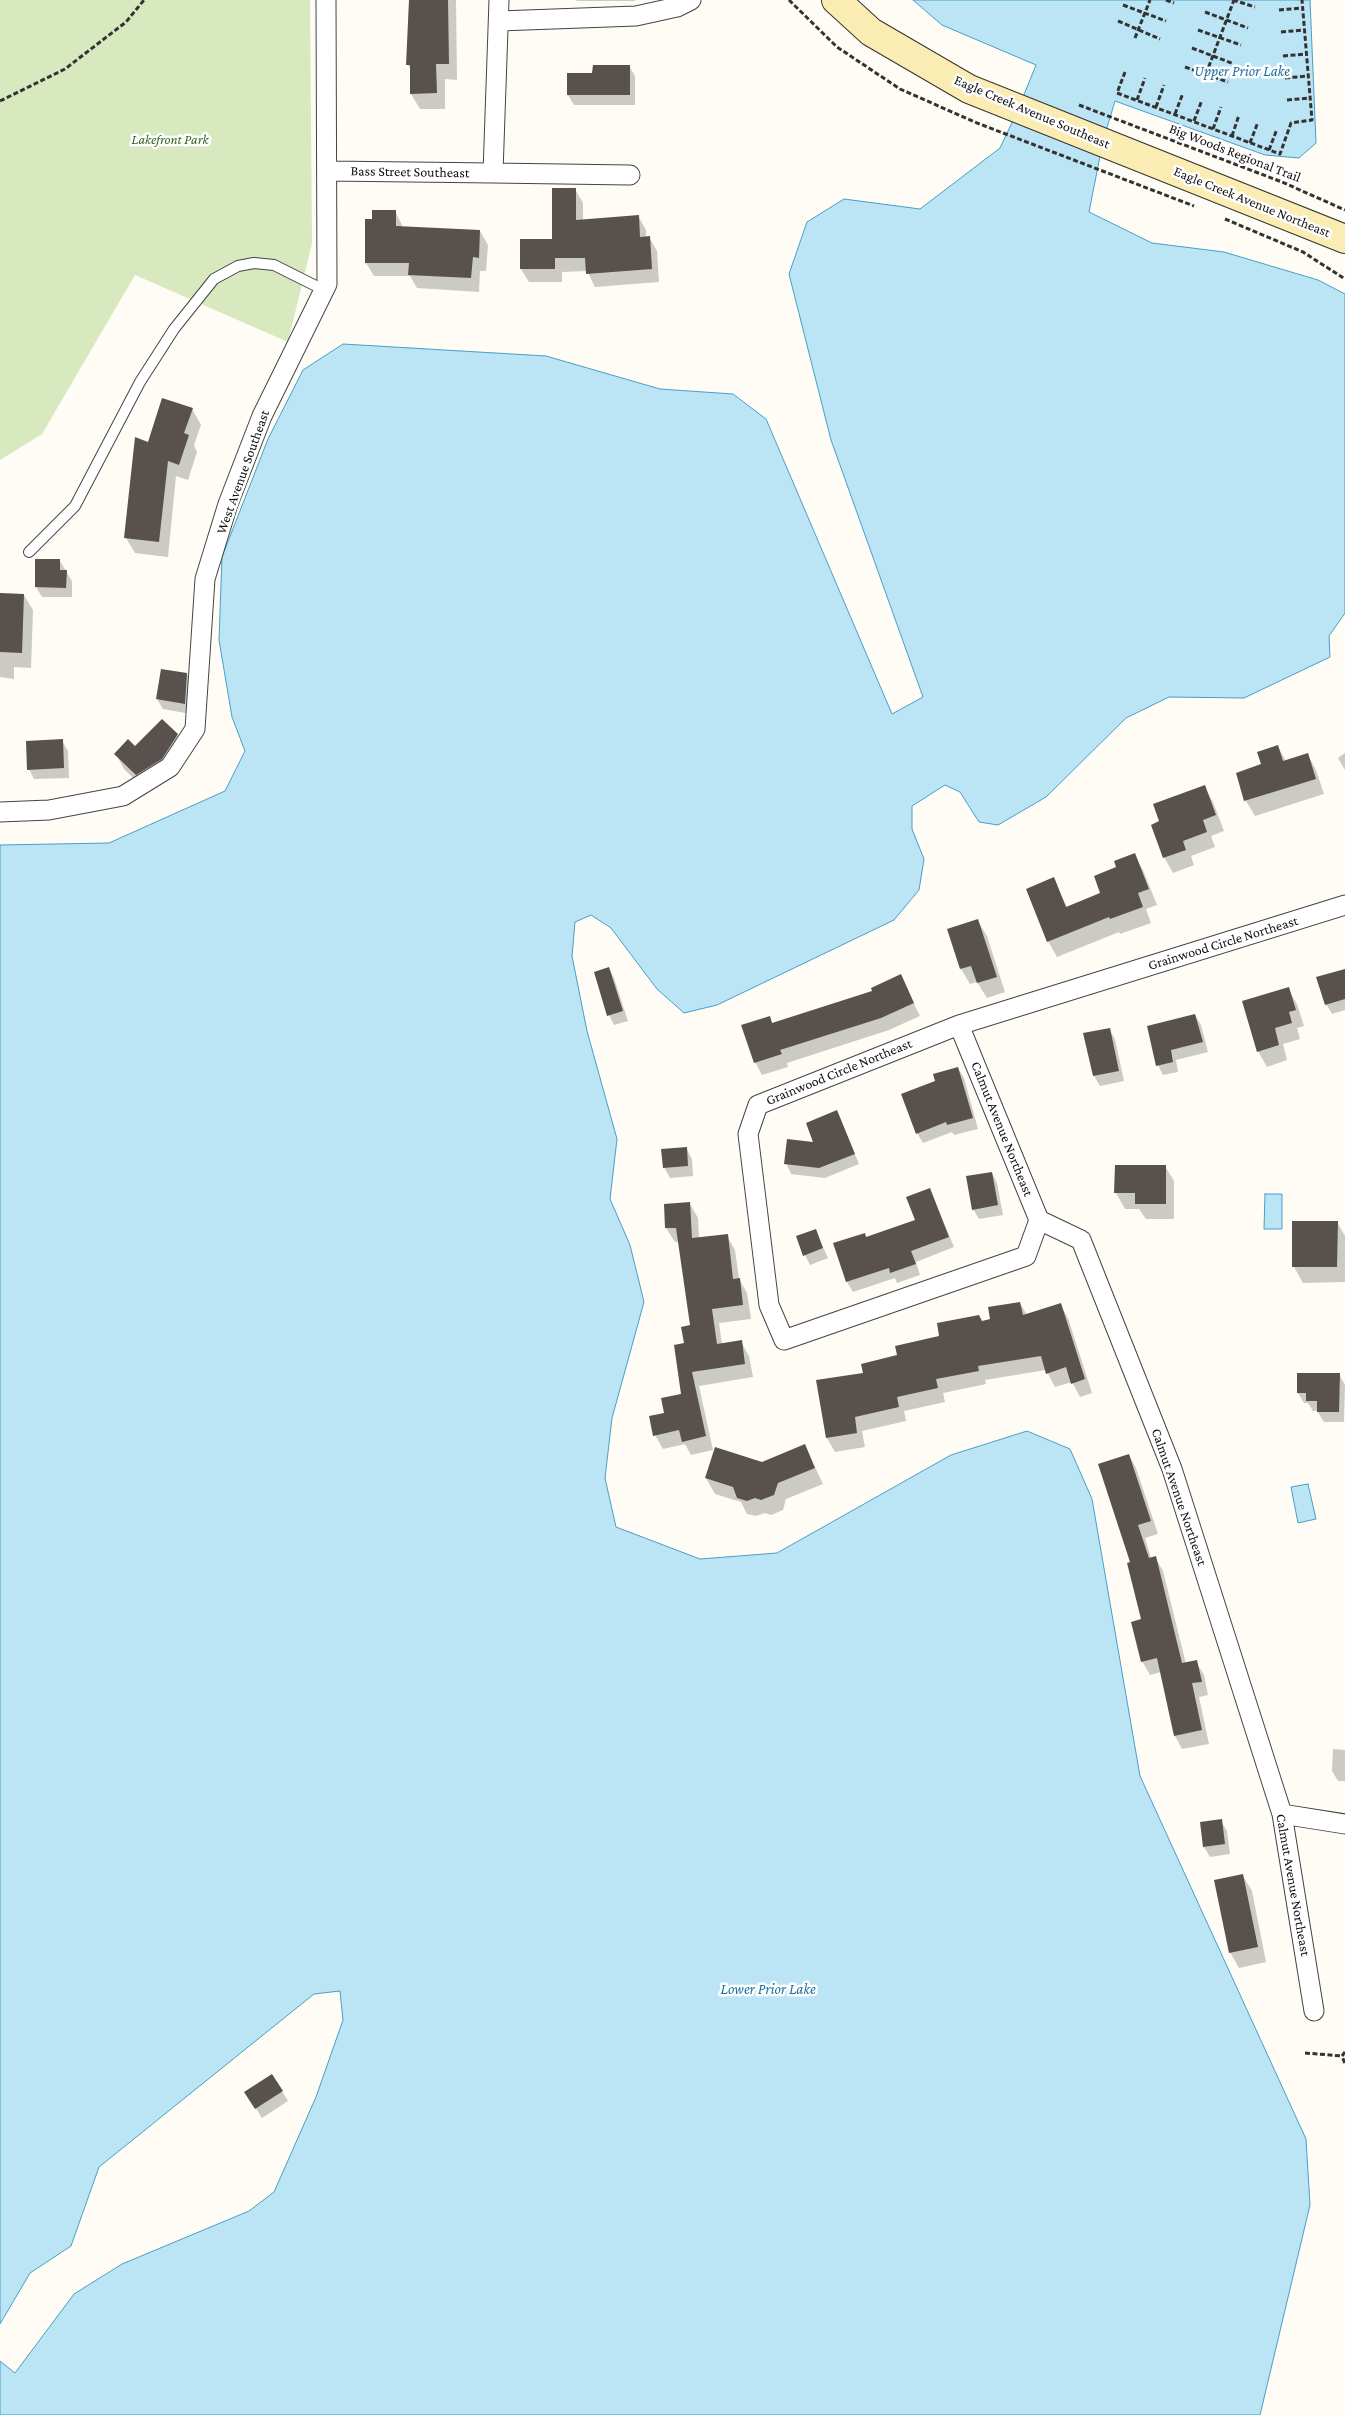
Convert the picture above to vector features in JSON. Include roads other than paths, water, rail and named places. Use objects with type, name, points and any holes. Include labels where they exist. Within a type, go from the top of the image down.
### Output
[{"type":"main road","name":"Eagle Creek Avenue Southeast","points":[[836,0],[871,32],[969,89],[1159,165]]},
{"type":"main road","name":"Eagle Creek Avenue Northeast","points":[[1159,165],[1345,239]]},
{"type":"street","name":"West Avenue Southeast","points":[[0,812],[49,810],[123,796],[170,768],[195,729],[205,579],[228,504],[262,416],[327,284],[326,0]]},
{"type":"street","points":[[493,173],[499,0]]},
{"type":"street","points":[[499,21],[636,16],[677,7],[691,0]]},
{"type":"street","name":"Bass Street Southeast","points":[[328,171],[630,175]]},
{"type":"street","name":"Grainwood Circle Northeast","points":[[1039,1220],[1026,1256],[784,1340],[769,1305],[748,1134],[758,1104],[959,1025],[1345,905]]},
{"type":"street","name":"Calmut Avenue Northeast","points":[[959,1025],[1039,1220],[1081,1240],[1172,1469],[1282,1814],[1314,2011]]},
{"type":"street","points":[[1282,1814],[1345,1824]]},
{"type":"lane","points":[[29,552],[75,506],[140,382],[174,328],[214,279],[238,266],[254,263],[274,266],[324,290]]},
{"type":"water","name":"Lower Prior Lake","points":[[913,0],[1310,0],[1316,143],[1299,158],[1265,155],[1115,101],[1103,141],[1089,212],[1152,243],[1224,252],[1318,280],[1345,294],[1345,613],[1329,636],[1330,657],[1244,698],[1169,697],[1126,718],[1046,797],[998,825],[979,822],[960,792],[945,785],[912,806],[912,829],[924,859],[919,890],[894,920],[717,1005],[684,1013],[657,989],[611,928],[591,915],[575,922],[572,956],[587,1031],[617,1139],[610,1199],[630,1245],[644,1302],[612,1418],[605,1478],[616,1527],[700,1559],[777,1553],[951,1455],[1027,1431],[1070,1449],[1092,1499],[1140,1776],[1306,2139],[1310,2205],[1260,2415],[0,2415],[0,2361],[15,2373],[74,2294],[122,2264],[249,2211],[274,2192],[316,2097],[343,2020],[340,1991],[314,1994],[99,2167],[71,2246],[30,2273],[0,2324],[0,845],[109,843],[225,791],[245,751],[232,717],[219,640],[222,557],[268,439],[303,370],[343,344],[546,356],[660,389],[733,394],[766,419],[892,714],[923,697],[831,440],[789,274],[807,222],[844,199],[920,209],[1000,148],[1017,112],[1036,65],[942,25]]},
{"type":"water","points":[[1265,1194],[1282,1194],[1282,1229],[1264,1229]]},
{"type":"water","points":[[1308,1484],[1316,1519],[1298,1523],[1291,1487]]},
{"type":"water label","name":"Upper Prior Lake","points":[[1242,71]]},
{"type":"park label","name":"Lakefront Park","points":[[170,140]]}]
